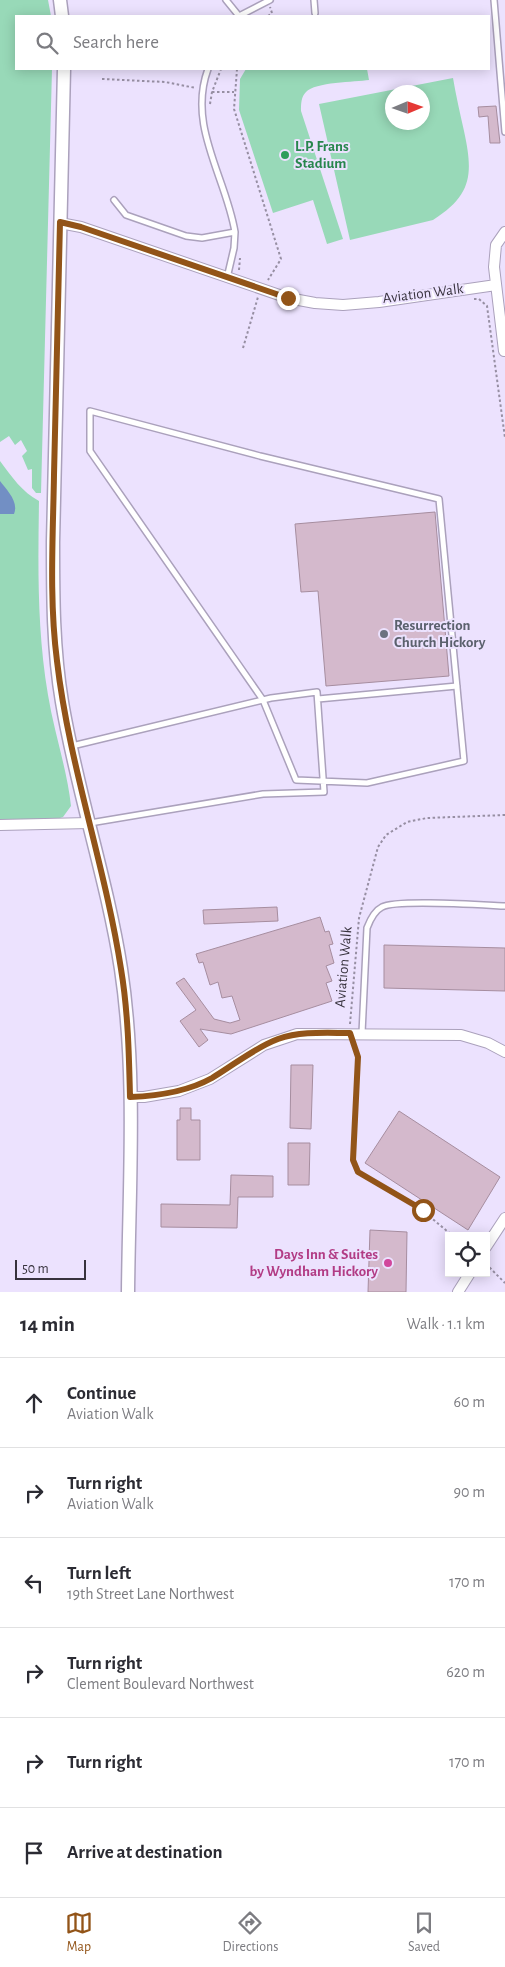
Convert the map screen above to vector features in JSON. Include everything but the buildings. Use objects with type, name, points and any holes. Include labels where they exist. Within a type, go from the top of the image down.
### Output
[{"type":"street","points":[[60,0],[62,15]]},
{"type":"street","points":[[64,70],[53,542],[53,617],[62,701],[121,968],[128,1034],[130,1097],[128,1292]]},
{"type":"street","points":[[60,222],[81,227],[288,298],[314,303],[343,305],[379,302],[499,284]]},
{"type":"street","points":[[504,350],[499,284],[494,267],[496,245],[505,232]]},
{"type":"street","points":[[0,825],[89,823]]},
{"type":"street","points":[[130,1097],[179,1091],[210,1079],[264,1045],[280,1038],[312,1033],[466,1036],[488,1043],[505,1052]]},
{"type":"street","points":[[490,1242],[505,1218]]},
{"type":"street","points":[[458,1292],[467,1277]]},
{"type":"lane","points":[[226,0],[238,15]]},
{"type":"lane","points":[[241,15],[270,0]]},
{"type":"lane","points":[[314,0],[315,13]]},
{"type":"lane","points":[[494,0],[505,132]]},
{"type":"lane","points":[[208,70],[202,89],[203,125],[235,232],[234,248],[226,278]]},
{"type":"lane","points":[[114,200],[126,215],[186,236],[202,238],[235,232]]},
{"type":"lane","points":[[90,411],[260,456],[439,499],[464,761],[367,783],[296,780],[263,700],[90,451],[90,411]]},
{"type":"lane","points":[[318,699],[457,686]]},
{"type":"lane","points":[[71,746],[263,700],[317,692],[324,792],[263,794],[89,823]]},
{"type":"lane","points":[[362,1034],[367,928],[373,915],[382,906],[400,904],[505,906]]},
{"type":"path","points":[[210,106],[212,92],[221,70]]},
{"type":"path","points":[[237,70],[234,109],[281,259],[267,282],[262,280]]},
{"type":"path","points":[[102,79],[165,82],[197,88]]},
{"type":"path","points":[[212,92],[235,92]]},
{"type":"path","points":[[241,250],[239,269],[241,274]]},
{"type":"path","points":[[242,348],[258,297]]},
{"type":"path","name":"Aviation Walk","points":[[470,298],[479,298],[488,306],[505,438]]},
{"type":"path","name":"Aviation Walk","points":[[448,1232],[423,1210],[358,1172],[353,1160],[358,1057],[350,1033],[350,1017],[359,918],[378,847],[386,834],[406,822],[427,818],[505,815]]},
{"type":"path","points":[[490,1268],[505,1283]]},
{"type":"green space","points":[[0,0],[48,0],[51,15],[15,15],[15,70],[52,70],[41,493],[36,493],[32,488],[32,469],[28,470],[22,456],[27,451],[21,440],[15,445],[9,436],[0,442]]},
{"type":"green space","name":"L.P. Frans Stadium","points":[[245,70],[367,70],[369,80],[318,86],[306,92],[301,103],[301,111],[343,239],[327,244],[313,200],[273,213],[239,110],[240,79]]},
{"type":"green space","points":[[453,78],[469,159],[467,182],[463,192],[446,211],[433,220],[350,240],[319,104],[385,91],[385,130],[430,130],[430,85],[417,85]]},
{"type":"green space","points":[[0,461],[22,489],[39,501],[40,622],[44,671],[67,778],[71,806],[63,817],[54,820],[0,820]]},
{"type":"water","points":[[0,481],[14,501],[14,514],[0,514]]},
{"type":"place","name":"L.P. Frans Stadium","points":[[285,155]]},
{"type":"place","name":"Resurrection Church Hickory","points":[[384,634]]},
{"type":"place","name":"Days Inn & Suites by Wyndham Hickory","points":[[388,1263]]},
{"type":"route","points":[[288,298],[81,227],[60,222],[53,617],[62,701],[121,968],[128,1034],[130,1097],[179,1091],[210,1079],[264,1045],[280,1038],[312,1033],[350,1033],[358,1057],[353,1160],[358,1172],[423,1210]]}]
